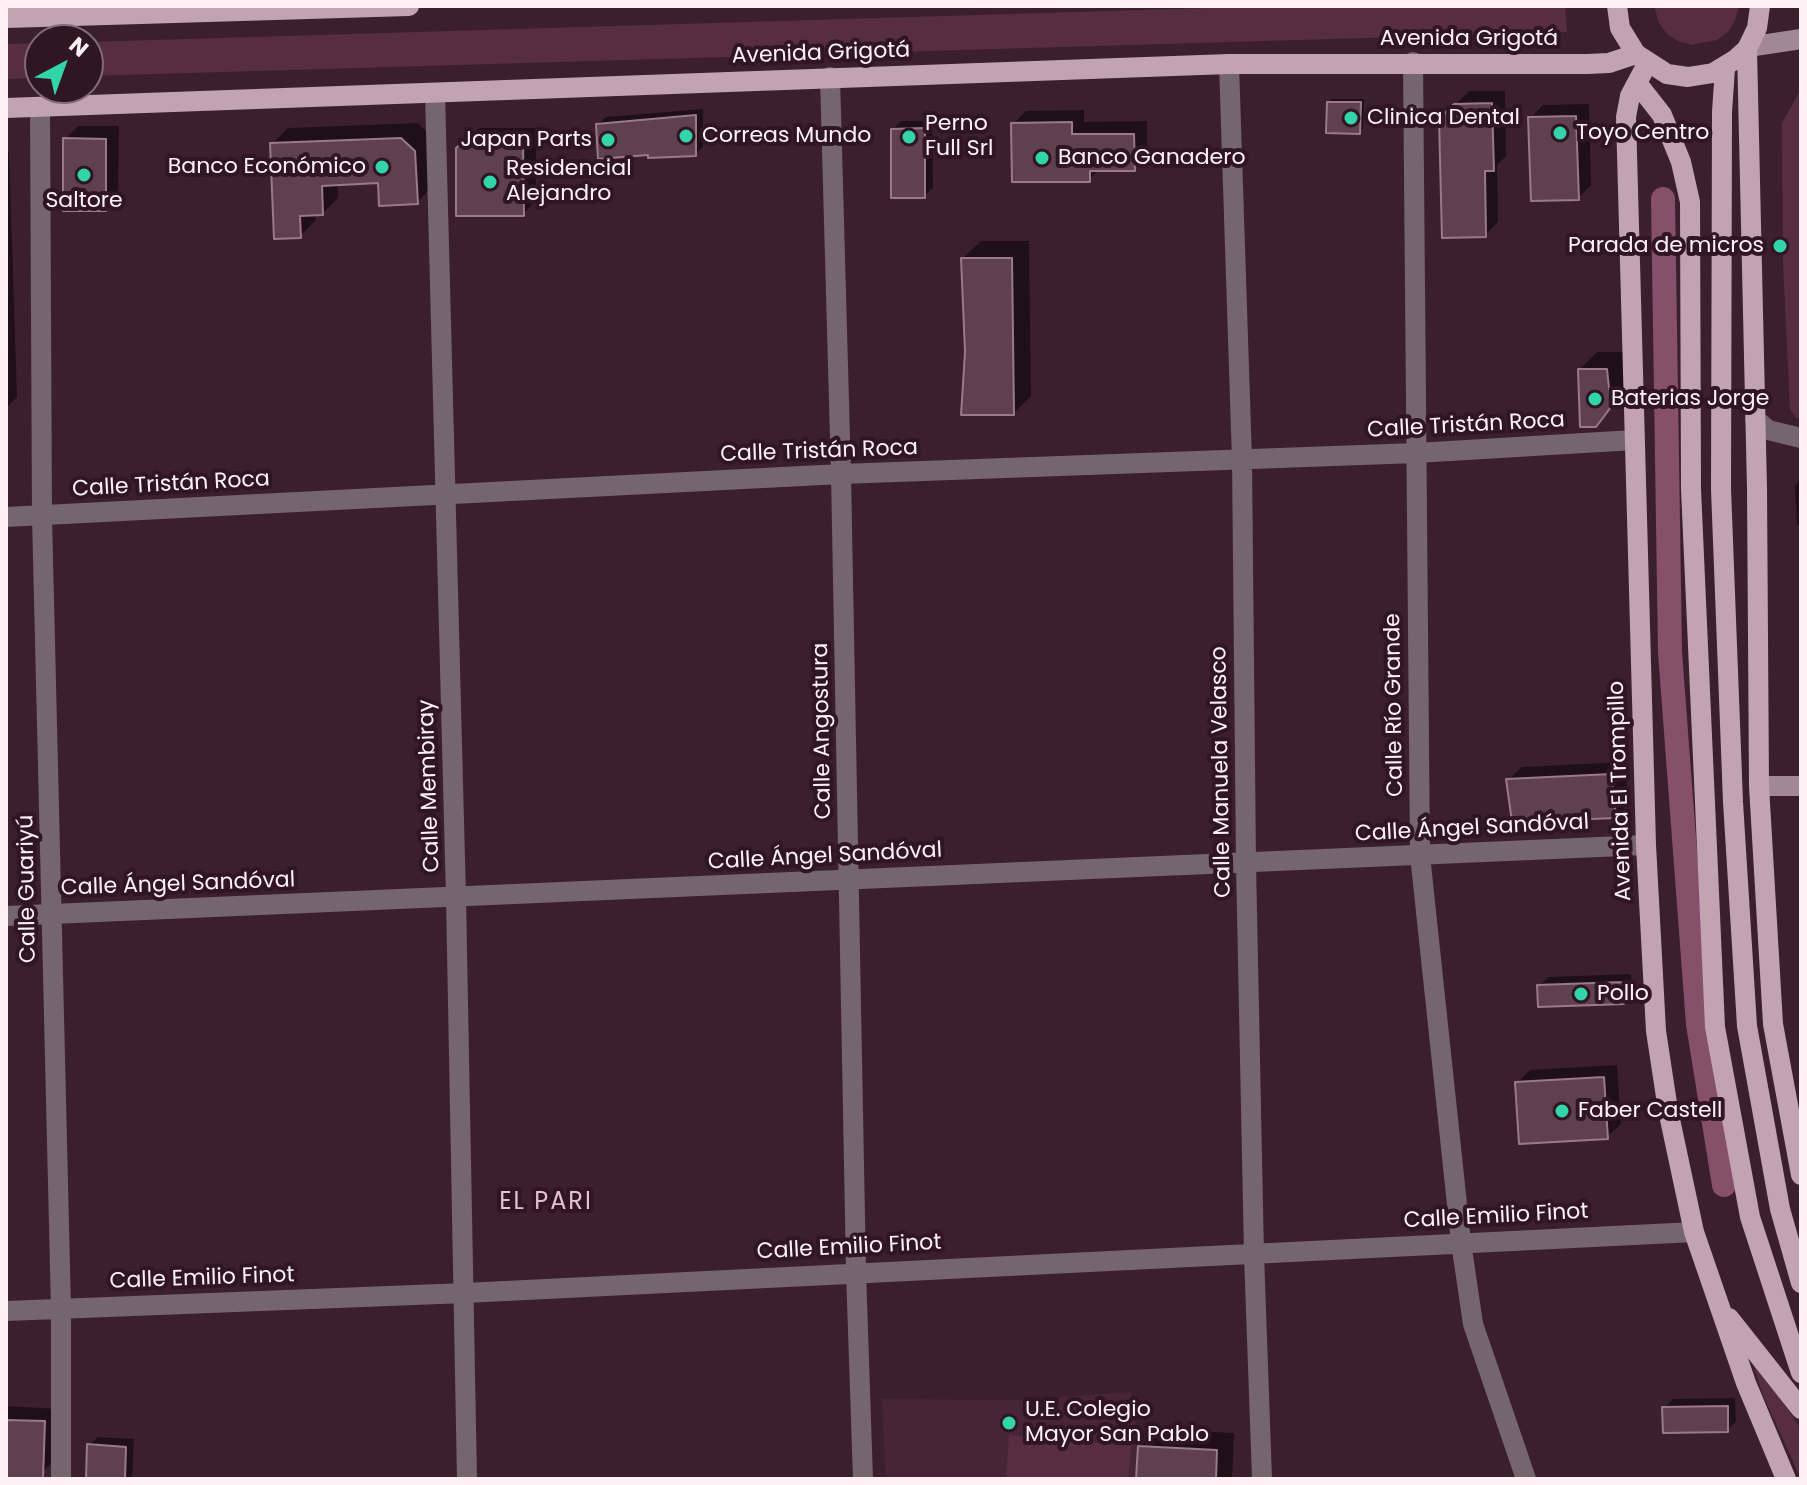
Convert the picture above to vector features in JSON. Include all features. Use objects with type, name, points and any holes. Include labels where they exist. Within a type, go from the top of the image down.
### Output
[{"type":"main road","points":[[6,18],[58,11],[409,6]]},
{"type":"main road","points":[[1617,6],[1620,28],[1642,59],[1667,74],[1688,77],[1725,68],[1748,48],[1757,28],[1760,6]]},
{"type":"main road","points":[[1748,48],[1801,39]]},
{"type":"main road","points":[[1748,48],[1759,786],[1773,1024],[1801,1175]]},
{"type":"main road","name":"Avenida Grigotá","points":[[6,108],[1229,64],[1587,64],[1642,59]]},
{"type":"main road","name":"Avenida El Trompillo","points":[[1642,59],[1626,117],[1646,845],[1656,1031],[1668,1110],[1694,1232],[1746,1383],[1786,1479]]},
{"type":"main road","points":[[1725,68],[1722,112],[1721,489],[1731,749],[1747,1026],[1780,1209],[1801,1283]]},
{"type":"main road","points":[[1637,83],[1662,115],[1681,162],[1690,202],[1691,489],[1715,1027],[1750,1217],[1801,1373]]},
{"type":"main road","points":[[1731,749],[1758,664]]},
{"type":"main road","points":[[1759,786],[1801,786]]},
{"type":"main road","points":[[1780,1209],[1787,1106]]},
{"type":"main road","points":[[1719,1305],[1801,1409]]},
{"type":"street","name":"Calle Río Grande","points":[[1413,62],[1420,855],[1461,1242],[1473,1324],[1526,1479]]},
{"type":"street","name":"Calle Manuela Velasco","points":[[1229,64],[1242,460],[1246,863],[1262,1479]]},
{"type":"street","name":"Calle Angostura","points":[[830,77],[863,1479]]},
{"type":"street","name":"Calle Membiray","points":[[435,93],[456,897],[467,1479]]},
{"type":"street","name":"Calle Guariyú","points":[[40,107],[42,516],[61,1308],[61,1479]]},
{"type":"street","points":[[1755,419],[1768,430],[1801,438]]},
{"type":"street","name":"Calle Tristán Roca","points":[[6,517],[841,474],[1416,453],[1634,440]]},
{"type":"street","name":"Calle Ángel Sandóval","points":[[6,916],[1646,845]]},
{"type":"street","name":"Calle Emilio Finot","points":[[6,1311],[465,1293],[856,1271],[1254,1255],[1694,1232]]},
{"type":"shaded area","points":[[1273,6],[1565,6],[1567,32],[104,76],[104,42]]},
{"type":"shaded area","points":[[1654,6],[1739,7],[1728,32],[1717,40],[1691,45],[1667,34],[1659,23]]},
{"type":"shaded area","points":[[24,43],[24,78],[6,79],[6,44]]},
{"type":"shaded area","points":[[1801,89],[1801,418],[1796,418],[1790,409],[1783,262],[1782,123]]},
{"type":"shaded area","points":[[1753,1364],[1764,1373],[1801,1429],[1801,1479],[1763,1395]]},
{"type":"shaded area","name":"U.E. Colegio Mayor San Pablo","points":[[1131,1392],[1138,1446],[1136,1479],[886,1479],[882,1399],[1018,1400]]},
{"type":"shaded area","points":[[1009,1435],[1131,1446],[1128,1479],[1006,1479]]},
{"type":"building","points":[[1327,102],[1361,102],[1360,134],[1326,133]]},
{"type":"building","points":[[1492,103],[1494,171],[1485,171],[1486,237],[1442,238],[1439,119],[1454,104]]},
{"type":"building","points":[[696,115],[696,156],[648,158],[648,155],[598,159],[596,124]]},
{"type":"building","points":[[1576,116],[1579,200],[1531,201],[1528,117]]},
{"type":"building","points":[[1072,122],[1072,134],[1134,134],[1135,171],[1090,171],[1090,182],[1012,182],[1011,123]]},
{"type":"building","points":[[925,128],[925,198],[891,198],[891,129]]},
{"type":"building","name":"Saltore","points":[[63,138],[106,139],[106,211],[63,211]]},
{"type":"building","points":[[401,138],[415,151],[418,204],[379,206],[378,183],[322,186],[323,215],[300,216],[301,238],[274,239],[270,143]]},
{"type":"building","name":"Residencial Alejandro","points":[[523,140],[524,216],[456,216],[456,148],[464,141]]},
{"type":"building","points":[[961,258],[1012,258],[1014,415],[961,415],[965,352]]},
{"type":"building","points":[[1578,369],[1607,369],[1611,407],[1596,427],[1580,427]]},
{"type":"building","points":[[1612,774],[1616,818],[1512,822],[1506,779]]},
{"type":"building","name":"Pollo","points":[[1623,982],[1624,1004],[1538,1007],[1537,985]]},
{"type":"building","name":"Faber Castell","points":[[1604,1077],[1608,1139],[1519,1144],[1515,1082]]},
{"type":"building","points":[[1728,1406],[1728,1432],[1663,1433],[1662,1407]]},
{"type":"building","points":[[6,1420],[45,1421],[43,1479],[6,1479]]},
{"type":"building","points":[[87,1444],[126,1447],[125,1479],[86,1479]]},
{"type":"building","points":[[1138,1446],[1217,1450],[1216,1479],[1136,1479]]},
{"type":"waterway","points":[[1663,199],[1670,652],[1698,1024],[1724,1185]]},
{"type":"place","name":"Clinica Dental","points":[[1351,118]]},
{"type":"place","name":"Toyo Centro","points":[[1560,133]]},
{"type":"place","name":"Correas Mundo","points":[[686,136]]},
{"type":"place","name":"Perno Full Srl","points":[[909,137]]},
{"type":"place","name":"Japan Parts","points":[[608,140]]},
{"type":"place","name":"Banco Ganadero","points":[[1042,158]]},
{"type":"place","name":"Banco Económico","points":[[382,167]]},
{"type":"place","name":"Saltore","points":[[84,175]]},
{"type":"place","name":"Residencial Alejandro","points":[[490,182]]},
{"type":"place","name":"Parada de micros","points":[[1780,246]]},
{"type":"place","name":"Baterias Jorge","points":[[1595,399]]},
{"type":"place","name":"Pollo","points":[[1581,994]]},
{"type":"place","name":"Faber Castell","points":[[1562,1111]]},
{"type":"place","name":"U.E. Colegio Mayor San Pablo","points":[[1009,1423]]},
{"type":"district","name":"EL PARI","points":[[546,1203]]}]
